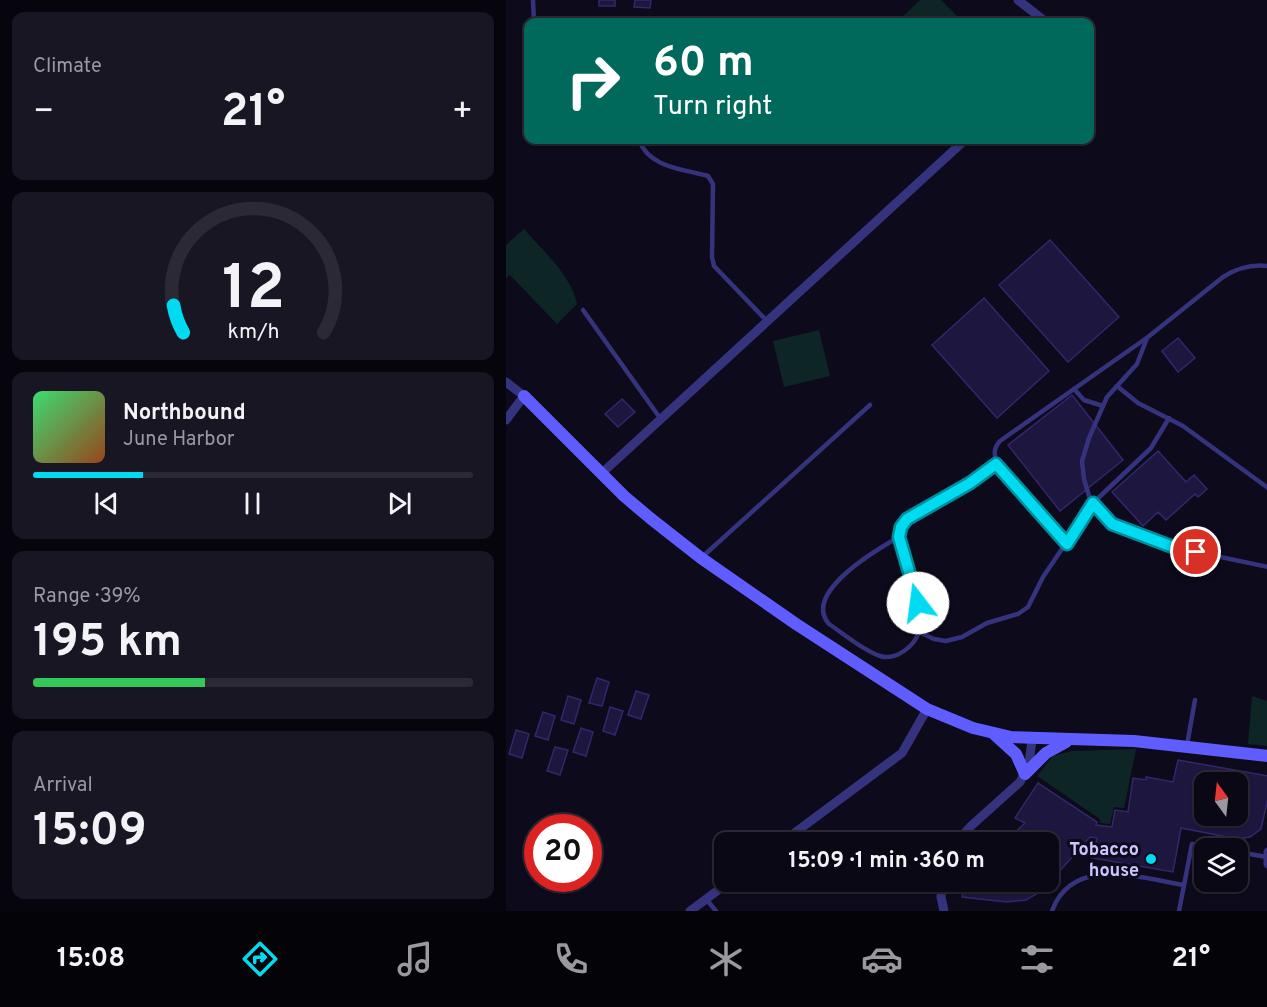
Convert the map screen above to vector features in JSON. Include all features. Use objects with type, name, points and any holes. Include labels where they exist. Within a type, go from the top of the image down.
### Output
[{"type":"street","points":[[1018,0],[1041,18]]},
{"type":"street","points":[[602,473],[961,144]]},
{"type":"street","points":[[506,382],[524,396],[636,507],[701,558],[796,624],[927,709],[995,734],[1032,739],[1134,741],[1268,756]]},
{"type":"street","points":[[506,420],[524,396]]},
{"type":"street","points":[[796,832],[902,753],[927,709]]},
{"type":"street","points":[[995,734],[1016,754],[1025,774]]},
{"type":"street","points":[[1025,774],[1031,756],[1032,739]]},
{"type":"street","points":[[966,832],[1020,782],[1046,753],[1060,744],[1073,740]]},
{"type":"street","points":[[1268,852],[1268,864]]},
{"type":"street","points":[[690,911],[715,892]]},
{"type":"street","points":[[941,892],[944,911]]},
{"type":"lane","points":[[533,0],[534,18]]},
{"type":"lane","points":[[642,144],[651,157],[660,163],[708,176],[713,184],[712,257],[714,266],[767,321]]},
{"type":"lane","points":[[1067,544],[996,464],[995,446],[1148,337],[1232,271],[1255,265],[1268,266]]},
{"type":"lane","points":[[583,310],[660,418]]},
{"type":"lane","points":[[1148,337],[1137,364],[1103,406],[1089,438],[1082,461],[1084,480],[1093,503],[1112,524],[1136,534],[1173,547],[1268,567]]},
{"type":"lane","points":[[1117,386],[1138,403],[1183,426],[1268,488]]},
{"type":"lane","points":[[1074,389],[1084,400],[1103,406]]},
{"type":"lane","points":[[701,558],[870,405]]},
{"type":"lane","points":[[918,632],[946,641],[962,637],[987,623],[1018,614],[1028,607],[1043,577],[1093,503],[1151,448],[1169,418]]},
{"type":"lane","points":[[899,537],[836,582],[822,604],[824,618],[829,624],[870,651],[884,657],[893,656],[908,647],[918,632],[920,619],[918,603],[899,537],[901,527],[907,519],[970,483],[996,464]]},
{"type":"lane","points":[[1187,747],[1195,700]]},
{"type":"lane","points":[[1179,911],[1192,844],[1194,844]]},
{"type":"lane","points":[[1248,854],[1267,857]]},
{"type":"lane","points":[[1052,911],[1059,896],[1068,887],[1083,878],[1094,875],[1116,874],[1184,885]]},
{"type":"lane","points":[[706,899],[716,911]]},
{"type":"green space","points":[[920,0],[941,0],[959,18],[901,18]]},
{"type":"green space","points":[[524,229],[563,273],[574,293],[577,304],[557,324],[510,275],[506,278],[506,245]]},
{"type":"green space","points":[[819,330],[830,376],[784,387],[773,341]]},
{"type":"green space","points":[[1252,696],[1267,701],[1267,746],[1248,744]]},
{"type":"green space","points":[[1136,749],[1124,808],[1114,807],[1110,824],[1100,823],[1100,819],[1037,776],[1053,756],[1072,751]]},
{"type":"building","points":[[599,0],[615,0],[615,6],[599,6]]},
{"type":"building","points":[[635,0],[651,0],[650,8],[634,7]]},
{"type":"building","points":[[1050,240],[1119,317],[1068,362],[999,285]]},
{"type":"building","points":[[984,298],[1049,371],[997,418],[932,345]]},
{"type":"building","points":[[1178,338],[1195,358],[1178,372],[1162,351]]},
{"type":"building","points":[[1072,395],[1123,460],[1060,511],[1008,445]]},
{"type":"building","points":[[622,399],[635,412],[618,427],[605,414]]},
{"type":"building","points":[[1158,451],[1186,482],[1194,475],[1207,489],[1198,497],[1195,494],[1166,520],[1158,512],[1143,526],[1112,492]]},
{"type":"building","points":[[597,678],[609,682],[602,706],[589,703]]},
{"type":"building","points":[[636,691],[649,695],[641,719],[628,715]]},
{"type":"building","points":[[568,696],[581,700],[574,724],[561,720]]},
{"type":"building","points":[[610,707],[623,711],[615,735],[603,731]]},
{"type":"building","points":[[543,712],[555,716],[548,740],[535,736]]},
{"type":"building","points":[[581,728],[593,732],[586,756],[573,752]]},
{"type":"building","points":[[516,730],[529,734],[522,758],[509,754]]},
{"type":"building","points":[[555,747],[568,750],[560,775],[547,771]]},
{"type":"building","points":[[1178,760],[1246,772],[1194,772],[1194,826],[1248,826],[1248,772],[1268,776],[1268,798],[1261,829],[1250,837],[1232,838],[1181,828],[1173,872],[1092,858],[1097,838],[1090,837],[1059,872],[1059,832],[1015,832],[1025,823],[1015,818],[1038,783],[1097,822],[1096,825],[1112,827],[1115,810],[1128,812],[1133,778],[1146,780],[1146,777],[1173,782]]},
{"type":"building","points":[[963,892],[1040,892],[1026,900],[1007,902],[962,897]]},
{"type":"place","name":"Tobacco house","points":[[1151,859]]},
{"type":"route","points":[[918,603],[913,580],[901,548],[899,537],[901,527],[907,519],[970,483],[996,464],[1067,544],[1093,503],[1112,524],[1173,547],[1196,552]]}]
